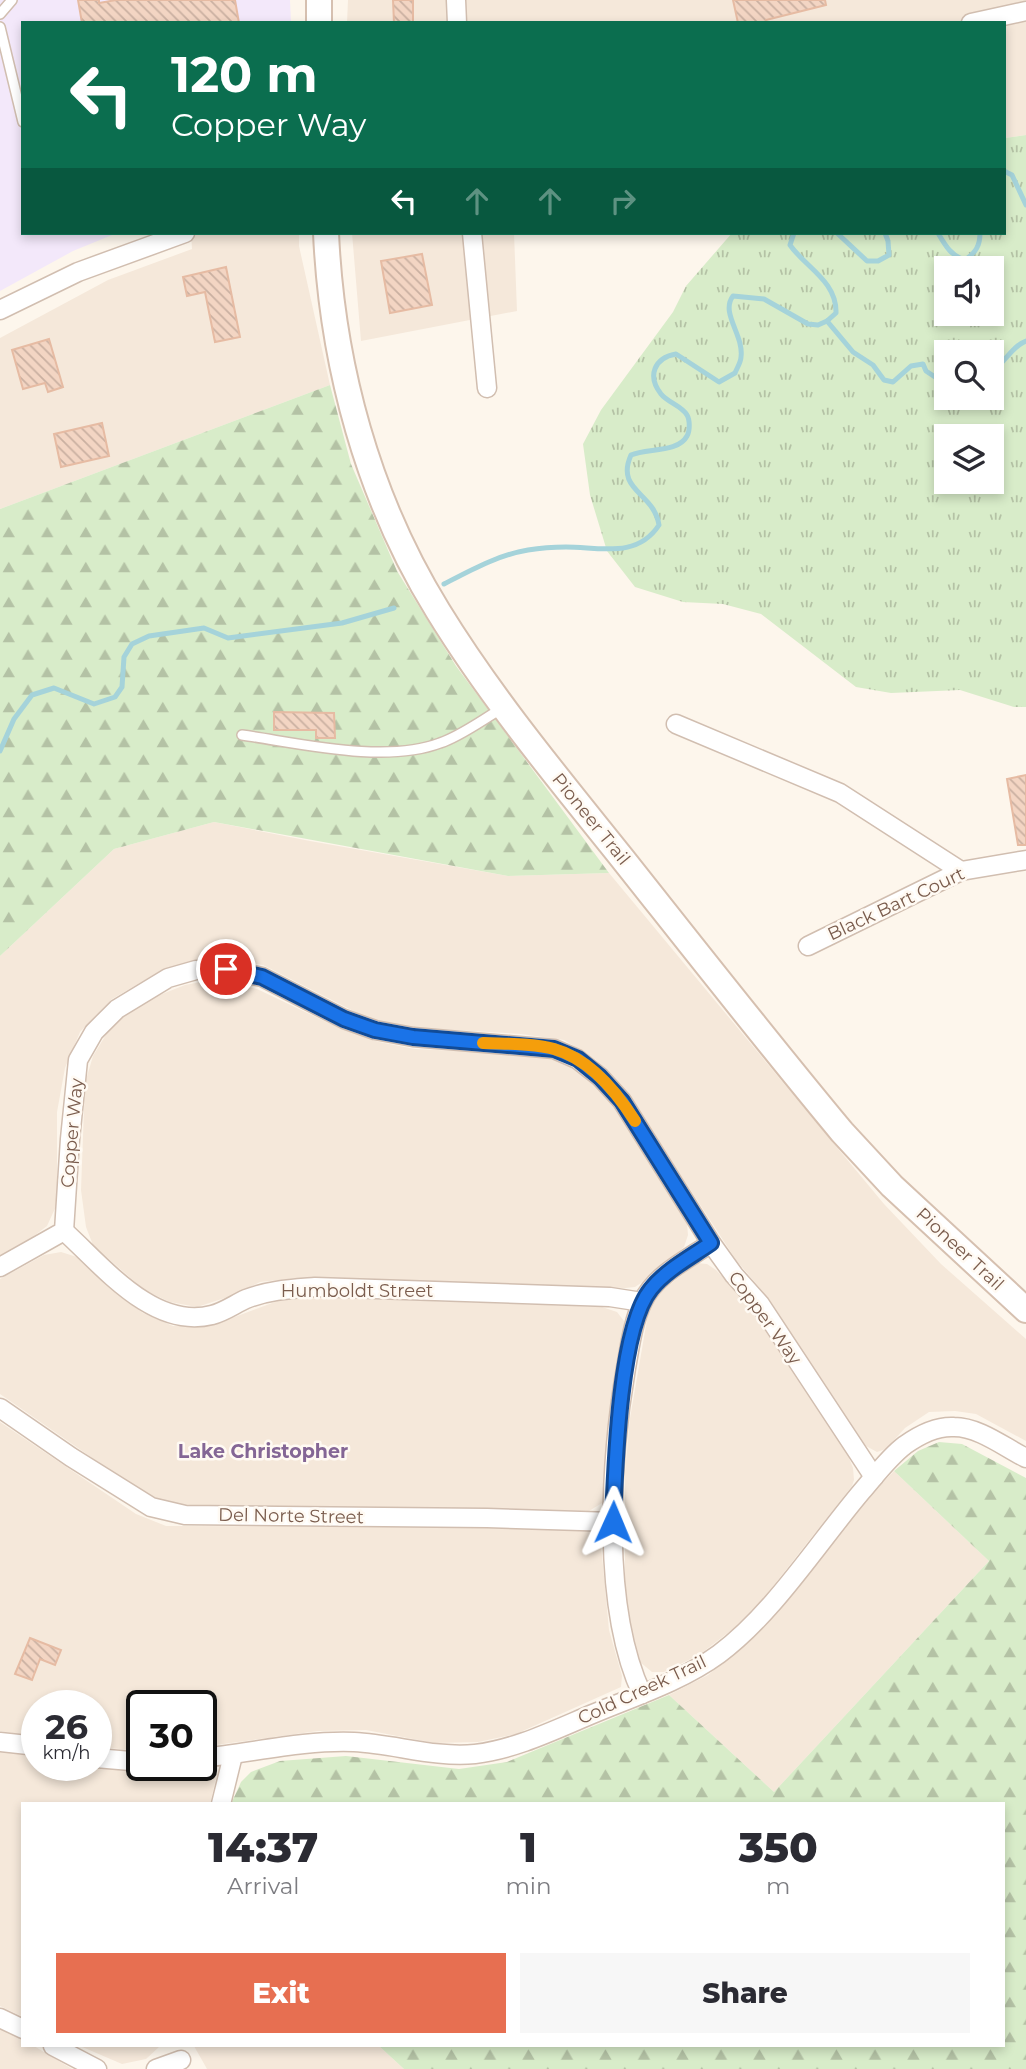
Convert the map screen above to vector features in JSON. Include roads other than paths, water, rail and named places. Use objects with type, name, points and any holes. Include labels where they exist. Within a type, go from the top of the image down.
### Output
[{"type":"main road","points":[[319,0],[319,21]]},
{"type":"main road","name":"Pioneer Trail","points":[[326,235],[330,300],[337,345],[355,422],[393,525],[419,578],[470,661],[540,758],[842,1132],[892,1186],[1026,1310]]},
{"type":"street","points":[[456,0],[457,21]]},
{"type":"street","points":[[980,21],[1026,11]]},
{"type":"street","points":[[0,310],[78,272],[175,235]]},
{"type":"street","points":[[472,235],[487,388]]},
{"type":"street","points":[[676,724],[840,793],[961,871]]},
{"type":"street","name":"Black Bart Court","points":[[808,946],[961,871],[1026,860]]},
{"type":"street","name":"Copper Way","points":[[64,1231],[69,1139],[79,1060],[94,1032],[117,1009],[168,978],[196,970],[226,969],[262,977],[344,1019],[375,1030],[413,1037],[554,1049],[578,1059],[600,1077],[622,1101],[711,1243],[734,1275],[760,1304],[874,1477]]},
{"type":"street","points":[[0,1267],[64,1231]]},
{"type":"street","name":"Humboldt Street","points":[[64,1231],[140,1299],[166,1312],[188,1318],[214,1315],[246,1299],[274,1290],[315,1287],[610,1297],[642,1302]]},
{"type":"street","points":[[642,1694],[630,1667],[619,1615],[613,1522],[614,1467],[622,1396],[633,1333],[642,1302],[652,1288],[711,1243]]},
{"type":"street","name":"Del Norte Street","points":[[0,1408],[151,1507],[185,1515],[613,1522]]},
{"type":"street","name":"Cold Creek Trail","points":[[217,1756],[281,1746],[354,1742],[438,1755],[474,1754],[505,1749],[642,1694],[691,1672],[719,1654],[740,1636],[775,1598],[874,1477],[903,1446],[939,1428],[956,1427],[973,1430],[1026,1458]]},
{"type":"street","points":[[0,1742],[21,1744]]},
{"type":"street","points":[[221,1802],[233,1755]]},
{"type":"street","points":[[0,2018],[21,2028]]},
{"type":"street","points":[[55,2047],[97,2069]]},
{"type":"street","points":[[156,2069],[183,2058]]},
{"type":"lane","points":[[0,14],[12,0]]},
{"type":"lane","points":[[0,27],[21,114]]},
{"type":"lane","points":[[242,735],[357,751],[398,751],[440,744],[503,708]]},
{"type":"waterway","points":[[1006,172],[1012,175],[1026,205]]},
{"type":"waterway","points":[[444,584],[517,552],[557,547],[617,549],[640,543],[650,536],[659,525],[656,514],[628,476],[627,467],[631,455],[670,448],[683,441],[689,431],[685,412],[664,397],[654,381],[655,369],[662,359],[676,354],[719,382],[735,373],[741,349],[729,310],[733,296],[764,299],[808,324],[818,325],[836,313],[835,302],[826,283],[790,245],[793,235]]},
{"type":"waterway","points":[[839,235],[867,261],[878,261],[889,255],[886,235]]},
{"type":"waterway","points":[[939,235],[952,253],[965,260],[977,248],[980,235]]},
{"type":"waterway","points":[[827,321],[853,352],[873,365],[884,380],[893,382],[911,366],[923,364],[926,371],[934,376]]},
{"type":"waterway","points":[[1004,361],[1026,341]]},
{"type":"waterway","points":[[0,751],[14,719],[32,695],[54,688],[94,704],[115,697],[122,687],[124,657],[132,644],[149,636],[204,628],[228,638],[342,623],[394,608]]},
{"type":"district","name":"Lake Christopher","points":[[263,1451]]}]
